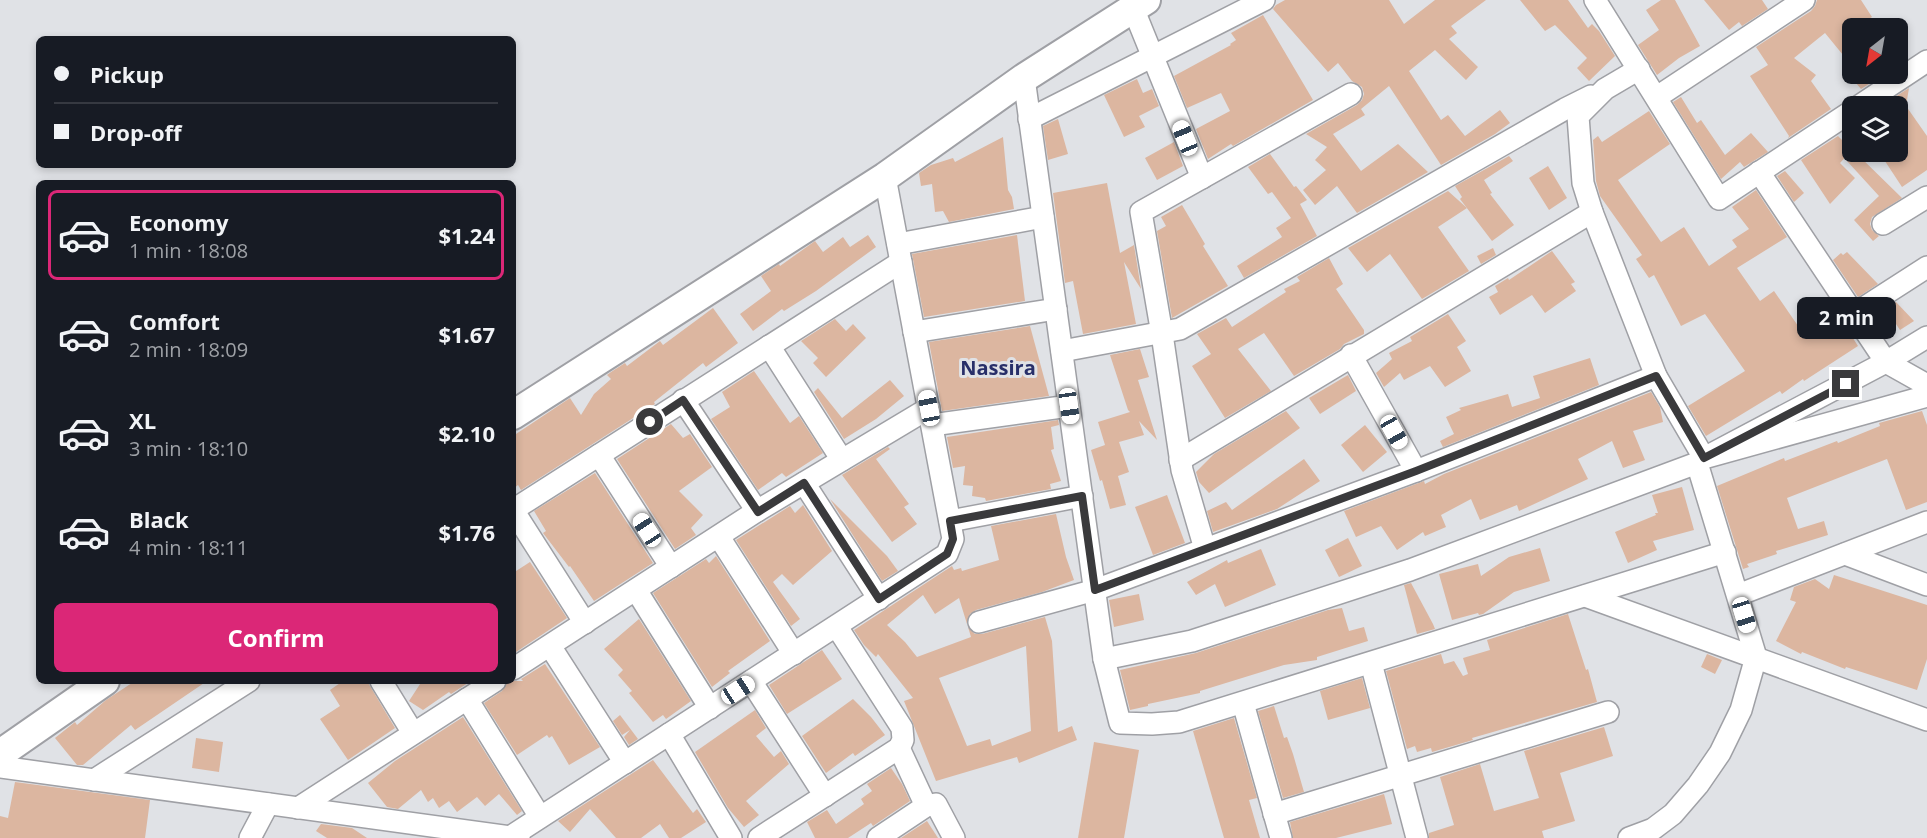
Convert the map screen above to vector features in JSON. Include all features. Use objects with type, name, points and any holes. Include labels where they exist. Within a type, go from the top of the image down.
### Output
[{"type":"main road","points":[[516,413],[885,177],[1024,78],[1139,4]]},
{"type":"main road","points":[[0,754],[101,684]]},
{"type":"street","points":[[1029,119],[1264,0]]},
{"type":"street","points":[[1595,0],[1719,199],[1842,118]]},
{"type":"street","points":[[1657,97],[1804,0]]},
{"type":"street","points":[[1139,4],[1151,57],[1202,178]]},
{"type":"street","points":[[1874,96],[1927,61]]},
{"type":"street","points":[[1062,351],[1180,329],[1639,69]]},
{"type":"street","points":[[1024,78],[1104,659],[1120,723],[1179,722],[1725,552]]},
{"type":"street","points":[[1605,89],[1578,116],[1583,183],[1592,212],[1656,376],[1700,460],[1756,657],[1741,710],[1720,753],[1698,785],[1673,814],[1653,829],[1629,838]]},
{"type":"street","points":[[1205,549],[1180,460],[1141,212],[1351,94]]},
{"type":"street","points":[[1759,172],[1886,362],[1927,386]]},
{"type":"street","points":[[0,767],[514,837],[540,817],[947,554],[953,539],[885,177]]},
{"type":"street","points":[[1883,224],[1927,197]]},
{"type":"street","points":[[1180,460],[1592,212]]},
{"type":"street","points":[[516,508],[769,346],[900,253],[1043,217]]},
{"type":"street","points":[[1854,314],[1927,267]]},
{"type":"street","points":[[914,332],[1056,309]]},
{"type":"street","points":[[1700,460],[1927,338]]},
{"type":"street","points":[[769,346],[842,460]]},
{"type":"street","points":[[1352,355],[1416,471]]},
{"type":"street","points":[[979,622],[1095,590],[1416,471],[1656,376]]},
{"type":"street","points":[[1104,659],[1192,641],[1410,570],[1700,460],[1927,396]]},
{"type":"street","points":[[683,400],[758,512]]},
{"type":"street","points":[[516,667],[842,460],[930,417],[1069,406]]},
{"type":"street","points":[[599,455],[671,567]]},
{"type":"street","points":[[804,483],[879,599]]},
{"type":"street","points":[[950,521],[1082,496]]},
{"type":"street","points":[[516,515],[585,623]]},
{"type":"street","points":[[1738,595],[1927,522]]},
{"type":"street","points":[[719,537],[794,654]]},
{"type":"street","points":[[1845,554],[1927,585]]},
{"type":"street","points":[[636,590],[710,708]]},
{"type":"street","points":[[1586,596],[1927,720]]},
{"type":"street","points":[[759,838],[899,748],[903,740],[902,728],[837,627]]},
{"type":"street","points":[[550,646],[625,763]]},
{"type":"street","points":[[1371,663],[1418,838]]},
{"type":"street","points":[[752,681],[825,796]]},
{"type":"street","points":[[94,780],[244,684]]},
{"type":"street","points":[[383,684],[413,734]]},
{"type":"street","points":[[298,808],[490,684]]},
{"type":"street","points":[[467,699],[540,817]]},
{"type":"street","points":[[1243,703],[1281,838]]},
{"type":"street","points":[[1274,814],[1608,712]]},
{"type":"street","points":[[669,734],[731,838]]},
{"type":"street","points":[[899,748],[926,806]]},
{"type":"street","points":[[250,838],[268,804]]},
{"type":"street","points":[[878,838],[926,806],[936,804],[954,838]]},
{"type":"building","points":[[1285,0],[1389,0],[1404,24],[1435,0],[1486,0],[1451,26],[1457,33],[1449,39],[1478,67],[1466,80],[1435,50],[1409,71],[1441,120],[1448,115],[1465,136],[1500,110],[1510,123],[1441,165],[1389,86],[1361,109],[1365,115],[1333,134],[1361,171],[1398,144],[1428,172],[1357,213],[1337,186],[1315,205],[1303,190],[1326,170],[1315,160],[1327,147],[1306,134],[1357,105],[1364,94],[1362,87],[1352,81],[1338,63],[1328,72],[1273,9]]},
{"type":"building","points":[[1520,0],[1568,0],[1588,28],[1592,24],[1599,31],[1615,56],[1589,81],[1577,68],[1587,58],[1555,25],[1545,31]]},
{"type":"building","points":[[1661,0],[1675,0],[1700,46],[1657,75],[1638,45],[1659,30],[1646,10]]},
{"type":"building","points":[[1704,0],[1762,0],[1768,9],[1742,26],[1739,22],[1729,30]]},
{"type":"building","points":[[1817,0],[1861,0],[1872,17],[1842,18],[1842,54],[1825,33],[1794,58],[1816,75],[1811,81],[1831,109],[1788,138],[1789,136],[1750,76],[1768,65],[1756,47],[1811,11]]},
{"type":"building","points":[[1263,15],[1313,100],[1233,146],[1231,144],[1208,159],[1196,129],[1230,111],[1221,93],[1187,108],[1174,76],[1231,45],[1236,40],[1231,33]]},
{"type":"building","points":[[1137,79],[1143,93],[1152,89],[1159,106],[1139,116],[1145,127],[1124,137],[1104,95]]},
{"type":"building","points":[[1857,84],[1869,84],[1861,89]]},
{"type":"building","points":[[1909,88],[1908,96],[1897,96]]},
{"type":"building","points":[[1681,97],[1697,123],[1701,120],[1725,155],[1751,133],[1768,152],[1744,167],[1740,162],[1721,179],[1673,102]]},
{"type":"building","points":[[1908,109],[1927,136],[1927,170],[1902,187],[1886,162],[1908,162]]},
{"type":"building","points":[[1649,111],[1670,144],[1618,180],[1661,242],[1684,227],[1709,266],[1737,247],[1732,240],[1749,229],[1732,207],[1756,190],[1787,237],[1737,268],[1760,301],[1774,291],[1807,339],[1840,318],[1858,346],[1804,381],[1803,379],[1782,394],[1780,391],[1706,436],[1688,406],[1745,371],[1705,314],[1681,326],[1654,275],[1649,278],[1636,259],[1642,255],[1600,196],[1596,181],[1593,140],[1598,136],[1602,142]]},
{"type":"building","points":[[1058,119],[1068,154],[1048,160],[1043,126]]},
{"type":"building","points":[[1838,136],[1842,140],[1842,161],[1840,163],[1855,178],[1830,204],[1801,160]]},
{"type":"building","points":[[1003,137],[1008,190],[1014,209],[949,222],[943,211],[935,212],[932,184],[921,186],[919,173],[931,165],[953,158],[955,162]]},
{"type":"building","points":[[1174,142],[1183,166],[1157,180],[1145,158]]},
{"type":"building","points":[[1270,154],[1294,187],[1296,186],[1307,200],[1300,204],[1317,236],[1244,278],[1237,266],[1282,237],[1276,228],[1291,218],[1272,192],[1268,194],[1248,167]]},
{"type":"building","points":[[1509,156],[1513,161],[1484,180],[1492,193],[1490,194],[1514,225],[1492,241],[1460,199],[1462,197],[1455,186]]},
{"type":"building","points":[[1848,162],[1865,162],[1902,198],[1872,217],[1870,224],[1872,230],[1879,236],[1873,241],[1854,220],[1879,196]]},
{"type":"building","points":[[1548,166],[1567,198],[1549,210],[1529,178]]},
{"type":"building","points":[[1785,171],[1804,193],[1794,202],[1777,176]]},
{"type":"building","points":[[1107,183],[1120,253],[1134,245],[1141,289],[1124,262],[1136,324],[1083,334],[1073,281],[1065,283],[1053,193]]},
{"type":"building","points":[[1448,191],[1467,208],[1438,227],[1469,271],[1422,299],[1390,254],[1367,272],[1348,248]]},
{"type":"building","points":[[1182,205],[1205,244],[1203,246],[1228,286],[1172,318],[1157,231],[1166,226],[1161,217]]},
{"type":"building","points":[[868,235],[876,247],[816,291],[784,311],[782,309],[753,331],[740,314],[771,291],[761,276],[779,264],[780,266],[815,241],[823,252],[843,237],[850,247]]},
{"type":"building","points":[[1017,235],[1025,301],[924,317],[912,254]]},
{"type":"building","points":[[1493,248],[1496,255],[1481,264],[1477,256]]},
{"type":"building","points":[[1552,251],[1575,282],[1571,284],[1576,291],[1545,313],[1532,295],[1500,315],[1489,297],[1498,292],[1495,286],[1508,278],[1509,280]]},
{"type":"building","points":[[1847,252],[1878,284],[1858,297],[1833,260],[1841,253],[1843,255]]},
{"type":"building","points":[[1329,258],[1343,284],[1336,289],[1364,330],[1364,334],[1294,376],[1264,333],[1238,349],[1271,391],[1225,418],[1192,366],[1211,354],[1197,334],[1226,318],[1232,327],[1286,292],[1284,289],[1300,281],[1297,277]]},
{"type":"building","points":[[1896,302],[1914,321],[1900,330],[1896,324],[1892,326],[1882,311]]},
{"type":"building","points":[[713,308],[738,343],[706,367],[703,363],[654,402],[655,404],[521,490],[518,485],[516,487],[516,434],[570,398],[581,415],[594,394],[611,379],[607,375],[625,363],[627,366],[660,341],[663,345]]},
{"type":"building","points":[[1448,314],[1466,341],[1457,347],[1471,371],[1445,387],[1430,366],[1404,380],[1400,373],[1384,387],[1376,373],[1392,359],[1389,353],[1412,341],[1410,337]]},
{"type":"building","points":[[835,319],[846,331],[853,324],[866,338],[826,377],[813,363],[818,358],[801,341]]},
{"type":"building","points":[[1030,326],[1049,396],[942,411],[929,342]]},
{"type":"building","points":[[1140,349],[1149,377],[1138,380],[1157,440],[1139,421],[1144,435],[1119,442],[1129,472],[1118,476],[1126,505],[1110,509],[1091,450],[1105,445],[1098,422],[1130,412],[1110,355]]},
{"type":"building","points":[[1590,358],[1599,385],[1443,447],[1440,441],[1454,434],[1446,417],[1461,410],[1459,408],[1508,394],[1512,407],[1540,398],[1533,376]]},
{"type":"building","points":[[754,371],[790,423],[799,416],[823,453],[786,477],[782,473],[758,490],[711,419],[730,407],[722,392]]},
{"type":"building","points":[[1348,375],[1356,391],[1320,414],[1309,398]]},
{"type":"building","points":[[890,380],[904,396],[876,419],[844,439],[814,392],[818,388],[842,418]]},
{"type":"building","points":[[1651,392],[1660,407],[1663,422],[1633,431],[1645,460],[1623,468],[1612,441],[1578,459],[1588,479],[1519,511],[1517,505],[1480,520],[1471,499],[1441,515],[1446,527],[1425,536],[1423,532],[1397,550],[1381,526],[1356,537],[1344,511],[1424,481],[1425,484],[1444,474]]},
{"type":"building","points":[[1286,411],[1300,428],[1209,493],[1199,482],[1196,472],[1214,454]]},
{"type":"building","points":[[1922,411],[1927,425],[1927,502],[1906,510],[1887,459],[1787,498],[1798,529],[1824,521],[1828,535],[1776,551],[1777,554],[1747,564],[1749,567],[1743,569],[1717,486],[1784,458],[1785,461],[1837,441],[1838,443],[1880,426],[1879,423]]},
{"type":"building","points":[[1058,420],[1059,425],[1051,427],[1054,449],[1051,450],[1061,481],[1050,484],[1051,489],[986,501],[985,498],[972,496],[973,486],[963,485],[965,466],[953,468],[947,437]]},
{"type":"building","points":[[671,424],[683,438],[690,434],[712,467],[679,491],[703,515],[691,528],[696,535],[675,549],[617,459]]},
{"type":"building","points":[[1365,425],[1387,452],[1363,472],[1341,445]]},
{"type":"building","points":[[888,447],[890,449],[876,459],[909,504],[904,507],[917,524],[892,542],[842,475]]},
{"type":"building","points":[[1304,459],[1320,481],[1277,509],[1213,532],[1207,511],[1226,502],[1232,510]]},
{"type":"building","points":[[595,473],[653,563],[594,601],[543,533],[546,531],[534,511]]},
{"type":"building","points":[[1682,487],[1694,530],[1653,541],[1657,550],[1628,563],[1615,532],[1658,513],[1652,495]]},
{"type":"building","points":[[1167,495],[1185,543],[1153,555],[1135,507]]},
{"type":"building","points":[[830,499],[887,556],[898,571],[882,581]]},
{"type":"building","points":[[803,505],[832,551],[793,585],[782,574],[773,582],[800,619],[791,626],[736,540],[790,506],[795,513]]},
{"type":"building","points":[[1056,514],[1074,580],[1042,592],[976,610],[970,614],[967,624],[959,598],[935,614],[923,595],[887,625],[917,657],[971,637],[968,627],[975,634],[982,634],[1045,617],[1052,641],[1058,732],[1072,726],[1077,740],[1019,763],[1017,757],[936,781],[904,701],[913,698],[878,654],[876,657],[854,630],[952,566],[954,570],[961,568],[962,571],[999,560],[991,526]],"holes":[[[1026,646],[1031,731],[992,746],[990,739],[967,746],[939,678]]]},
{"type":"building","points":[[1348,538],[1362,566],[1339,577],[1325,550]]},
{"type":"building","points":[[1540,548],[1550,581],[1514,592],[1483,614],[1478,613],[1452,620],[1439,574],[1478,564],[1481,576],[1509,557]]},
{"type":"building","points":[[1261,549],[1276,585],[1225,607],[1215,584],[1196,595],[1187,582],[1227,560],[1228,563]]},
{"type":"building","points":[[716,556],[770,641],[728,671],[730,673],[712,687],[653,593],[706,559],[709,563]]},
{"type":"building","points":[[530,562],[567,618],[516,652],[516,571]]},
{"type":"building","points":[[1834,575],[1927,605],[1927,659],[1917,690],[1846,667],[1845,669],[1802,652],[1801,654],[1776,641],[1796,602],[1790,600],[1794,587],[1815,579],[1829,589]]},
{"type":"building","points":[[1411,583],[1435,629],[1417,634],[1404,585]]},
{"type":"building","points":[[1139,594],[1144,620],[1114,627],[1109,600]]},
{"type":"building","points":[[1342,608],[1349,631],[1364,627],[1368,641],[1317,657],[1317,660],[1284,665],[1200,691],[1200,693],[1130,710],[1120,670],[1196,653],[1328,610]]},
{"type":"building","points":[[1568,614],[1597,702],[1432,752],[1431,748],[1417,752],[1415,746],[1407,749],[1386,671],[1441,654],[1444,664],[1454,661],[1463,676],[1468,674],[1463,658],[1490,650],[1487,640]]},
{"type":"building","points":[[639,619],[691,701],[666,719],[663,715],[653,722],[629,693],[632,691],[618,675],[623,670],[604,649]]},
{"type":"building","points":[[822,650],[842,679],[787,714],[769,685]]},
{"type":"building","points":[[1707,654],[1722,660],[1715,674],[1701,667]]},
{"type":"building","points":[[545,664],[600,747],[569,765],[552,736],[549,738],[547,735],[517,755],[484,703],[502,691],[506,684],[516,684],[516,681],[523,681],[521,679]]},
{"type":"building","points":[[1362,678],[1370,708],[1328,720],[1320,691]]},
{"type":"building","points":[[130,684],[203,684],[135,730],[131,725],[83,765],[77,765],[55,738],[75,722],[77,725],[106,700]]},
{"type":"building","points":[[339,684],[369,684],[395,728],[348,760],[320,719],[340,706],[330,690]]},
{"type":"building","points":[[420,684],[466,684],[451,694],[449,692],[423,710],[409,701]]},
{"type":"building","points":[[853,699],[885,735],[855,756],[853,753],[826,773],[802,736]]},
{"type":"building","points":[[1274,706],[1284,738],[1287,737],[1293,754],[1304,792],[1283,798],[1258,711]]},
{"type":"building","points":[[755,710],[766,728],[756,736],[774,757],[781,751],[789,764],[746,801],[759,815],[744,827],[728,808],[695,752]]},
{"type":"building","points":[[620,715],[638,739],[629,745],[624,737],[630,730],[622,735],[613,721]]},
{"type":"building","points":[[463,717],[522,811],[517,815],[499,794],[485,806],[477,797],[457,812],[449,801],[439,808],[433,798],[428,802],[421,790],[398,809],[387,807],[368,783],[395,761]]},
{"type":"building","points":[[1234,718],[1257,798],[1249,800],[1260,838],[1224,838],[1193,731]]},
{"type":"building","points":[[1604,727],[1613,756],[1560,773],[1575,821],[1542,831],[1544,838],[1429,838],[1429,833],[1454,825],[1440,777],[1480,764],[1494,811],[1539,798],[1524,751]]},
{"type":"building","points":[[196,738],[223,742],[219,772],[192,768]]},
{"type":"building","points":[[1094,742],[1139,750],[1124,838],[1078,838]]},
{"type":"building","points":[[653,760],[693,813],[697,809],[706,822],[681,838],[669,838],[660,824],[641,838],[616,838],[590,809],[570,832],[558,821]]},
{"type":"building","points":[[891,768],[910,801],[873,826],[871,823],[848,838],[815,838],[807,822],[827,810],[836,824],[864,804],[861,799],[872,791],[867,784]]},
{"type":"building","points":[[15,782],[150,800],[145,838],[0,838],[0,816],[8,818]]},
{"type":"building","points":[[1384,794],[1392,824],[1336,838],[1293,838],[1290,822]]},
{"type":"building","points":[[927,821],[938,838],[901,838]]},
{"type":"building","points":[[321,824],[352,828],[367,838],[327,838],[316,831]]},
{"type":"district","name":"Nassira","points":[[998,368]]},
{"type":"route","points":[[650,422],[683,400],[758,512],[804,483],[879,599],[947,554],[953,539],[950,521],[1082,496],[1095,590],[1416,471],[1656,376],[1704,458],[1846,384]]}]
